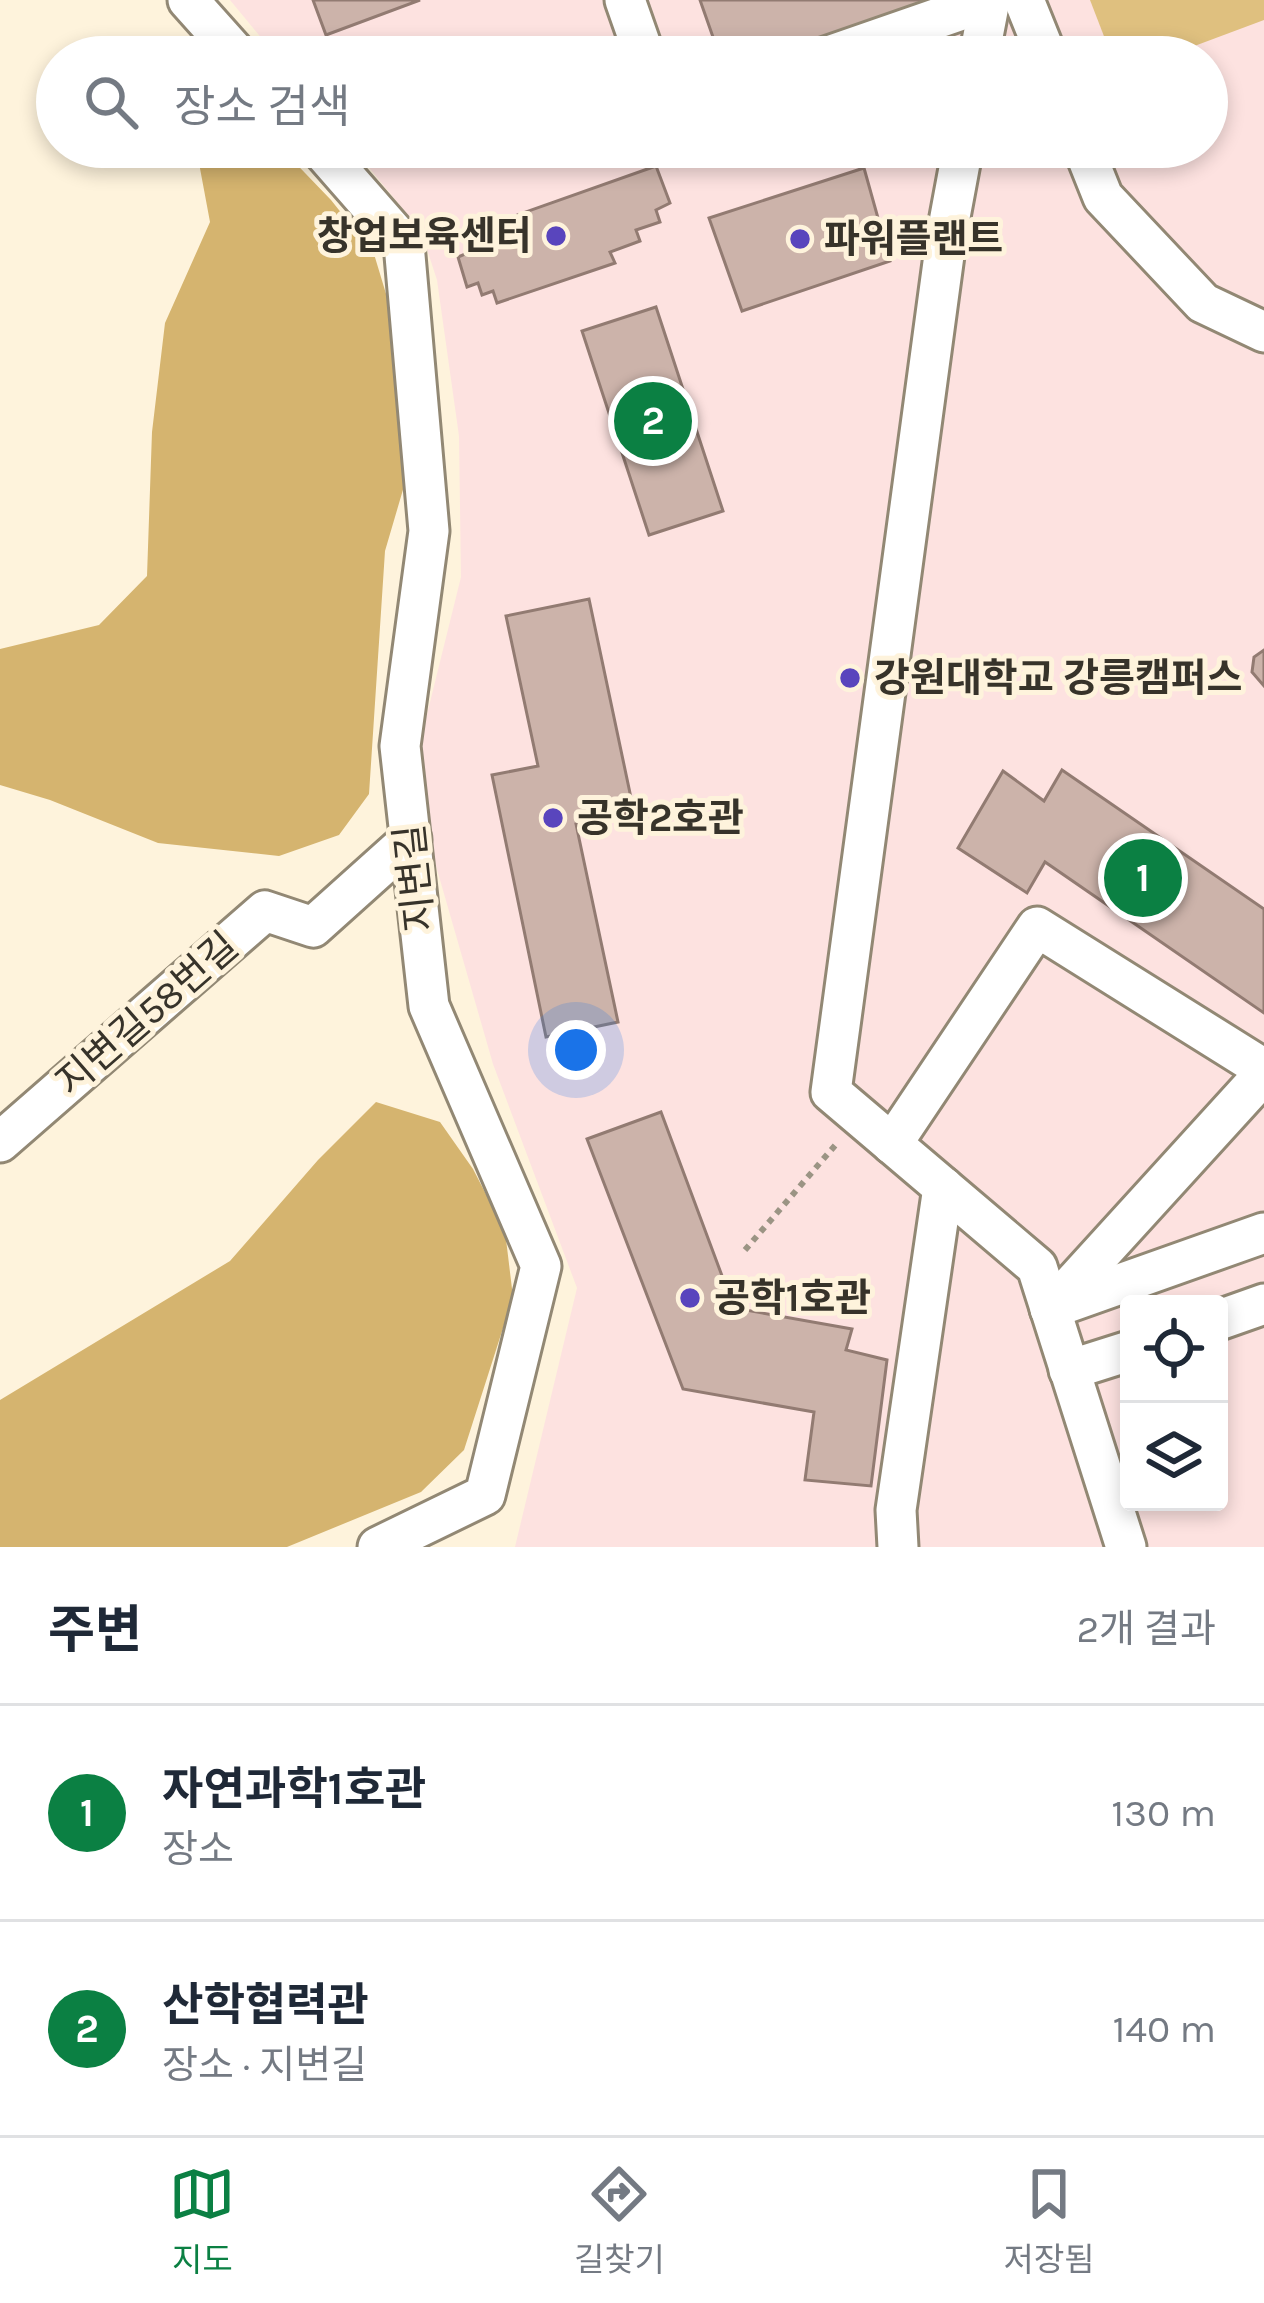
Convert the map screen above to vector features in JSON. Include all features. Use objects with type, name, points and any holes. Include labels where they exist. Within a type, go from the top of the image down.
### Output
[{"type":"street","points":[[188,0],[220,36]]},
{"type":"street","points":[[626,0],[638,36]]},
{"type":"street","points":[[886,36],[990,0]]},
{"type":"street","points":[[983,36],[990,0]]},
{"type":"street","points":[[1024,0],[1039,36]]},
{"type":"street","name":"지변길","points":[[337,168],[404,244],[429,531],[400,746],[429,1006],[541,1266],[485,1496],[378,1547]]},
{"type":"street","points":[[959,168],[831,1092],[1037,1267],[1126,1547]]},
{"type":"street","points":[[1092,168],[1103,196],[1203,303],[1264,332]]},
{"type":"street","name":"지변길58번길","points":[[0,1142],[265,911],[313,927],[411,838]]},
{"type":"street","points":[[892,1144],[1037,927],[1264,1071],[1050,1309]]},
{"type":"street","points":[[898,1547],[896,1510],[943,1187]]},
{"type":"street","points":[[1050,1309],[1264,1233]]},
{"type":"street","points":[[1228,1317],[1264,1304]]},
{"type":"street","points":[[1069,1370],[1120,1354]]},
{"type":"path","points":[[745,1250],[860,1117]]},
{"type":"shaded area","name":"강원대학교 강릉캠퍼스","points":[[230,0],[1264,0],[1264,1547],[515,1547],[577,1288],[493,1064],[411,779],[461,577],[459,436],[437,280],[421,231],[369,168],[1228,168],[1228,36],[260,36]]},
{"type":"shaded area","points":[[1090,0],[1264,0],[1264,20],[1221,36],[1104,36]]},
{"type":"shaded area","points":[[200,168],[300,168],[374,254],[393,317],[407,476],[385,551],[369,794],[339,835],[279,856],[158,843],[0,785],[0,649],[99,625],[147,576],[152,432],[165,323],[210,222]]},
{"type":"shaded area","points":[[376,1102],[440,1122],[473,1169],[505,1231],[513,1297],[464,1450],[421,1492],[287,1547],[0,1547],[0,1400],[230,1261]]},
{"type":"building","points":[[313,0],[420,0],[326,35]]},
{"type":"building","points":[[700,0],[927,0],[835,36],[713,36]]},
{"type":"building","name":"창업보육센터","points":[[650,168],[657,168],[670,203],[656,210],[660,222],[636,230],[640,241],[610,252],[615,263],[497,303],[493,291],[482,295],[478,283],[467,287],[458,257],[477,249],[472,231]]},
{"type":"building","name":"파워플랜트","points":[[864,168],[890,261],[742,311],[709,218]]},
{"type":"building","points":[[656,307],[723,511],[649,535],[582,331]]},
{"type":"building","name":"공학2호관","points":[[589,599],[634,812],[576,824],[618,1022],[546,1037],[492,775],[538,766],[506,616]]},
{"type":"building","points":[[1264,650],[1264,686],[1252,672],[1254,657]]},
{"type":"building","points":[[1062,770],[1264,909],[1264,1013],[1045,862],[1027,893],[958,848],[1003,771],[1044,801]]},
{"type":"building","name":"공학1호관","points":[[661,1112],[734,1308],[852,1329],[846,1350],[887,1360],[871,1486],[805,1480],[814,1412],[683,1389],[587,1139]]},
{"type":"place","name":"창업보육센터","points":[[556,236]]},
{"type":"place","name":"파워플랜트","points":[[800,239]]},
{"type":"place","name":"산학협력관","points":[[653,421]]},
{"type":"place","name":"강원대학교 강릉캠퍼스","points":[[850,678]]},
{"type":"place","name":"공학2호관","points":[[553,818]]},
{"type":"place","name":"자연과학1호관","points":[[1143,878]]},
{"type":"place","name":"공학1호관","points":[[690,1298]]}]
